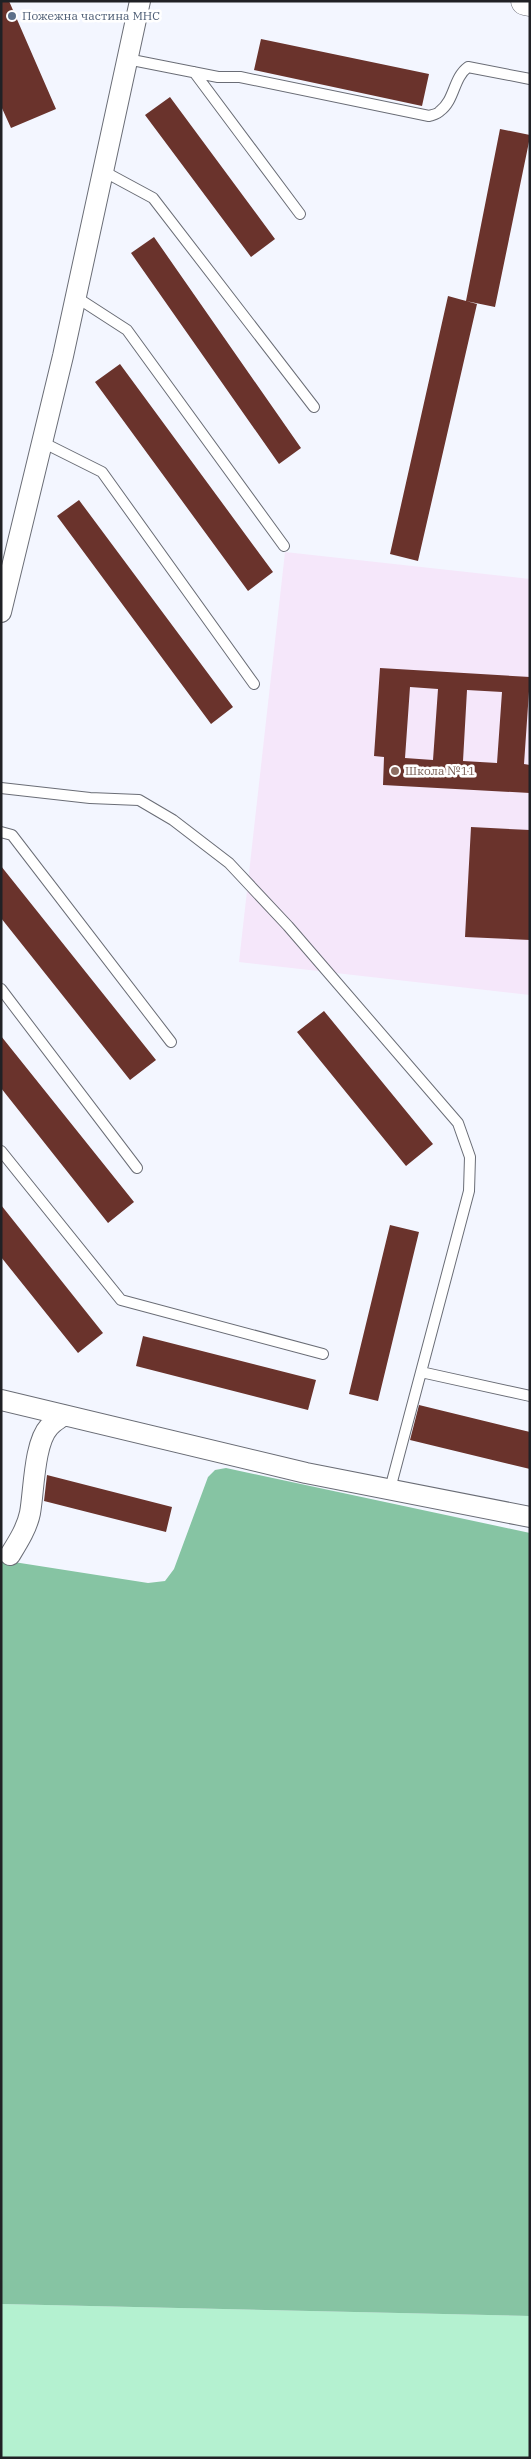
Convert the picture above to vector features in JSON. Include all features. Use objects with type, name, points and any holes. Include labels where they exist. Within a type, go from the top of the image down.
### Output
[{"type":"street","points":[[1,612],[76,297],[140,1]]},
{"type":"street","points":[[525,1],[530,2]]},
{"type":"street","points":[[1,1400],[306,1473],[530,1517]]},
{"type":"street","points":[[10,1555],[23,1532],[30,1514],[35,1472],[43,1436],[49,1426],[64,1415]]},
{"type":"lane","points":[[127,59],[218,77],[240,77],[429,116],[441,112],[453,92],[460,73],[468,67],[530,78]]},
{"type":"lane","points":[[194,72],[300,214]]},
{"type":"lane","points":[[103,171],[153,198],[314,407]]},
{"type":"lane","points":[[76,297],[127,330],[284,546]]},
{"type":"lane","points":[[42,442],[102,472],[254,684]]},
{"type":"lane","points":[[1,788],[90,798],[139,800],[173,820],[230,863],[288,926],[458,1123],[470,1157],[469,1191],[390,1490]]},
{"type":"lane","points":[[1,832],[12,835],[171,1042]]},
{"type":"lane","points":[[1,990],[137,1168]]},
{"type":"lane","points":[[1,1151],[121,1300],[323,1354]]},
{"type":"lane","points":[[421,1372],[530,1396]]},
{"type":"shaded area","name":"Школа №11","points":[[285,552],[530,579],[530,995],[239,962]]},
{"type":"green space","points":[[226,1468],[530,1533],[530,2316],[1,2304],[1,1560],[148,1583],[165,1581],[174,1569],[208,1477],[215,1470]]},
{"type":"green space","points":[[1,2304],[530,2316],[530,2458],[1,2458]]},
{"type":"building","points":[[1,1],[9,1],[56,109],[11,128],[1,106]]},
{"type":"building","points":[[261,39],[429,74],[422,106],[254,70]]},
{"type":"building","points":[[170,97],[275,239],[251,257],[145,115]]},
{"type":"building","points":[[500,129],[530,135],[530,137],[495,307],[466,301]]},
{"type":"building","points":[[154,237],[301,448],[279,464],[131,253]]},
{"type":"building","points":[[448,296],[477,304],[418,561],[390,554]]},
{"type":"building","points":[[120,364],[273,572],[248,591],[95,382]]},
{"type":"building","points":[[79,500],[233,707],[211,724],[57,516]]},
{"type":"building","points":[[380,668],[530,677],[524,764],[530,765],[530,793],[383,785],[384,757],[374,756]],"holes":[[[410,687],[438,689],[433,760],[405,758]],[[467,690],[502,692],[497,763],[463,761]]]},
{"type":"building","points":[[471,827],[530,830],[530,940],[465,937]]},
{"type":"building","points":[[1,866],[156,1060],[130,1080],[1,918]]},
{"type":"building","points":[[324,1011],[433,1144],[406,1166],[297,1032]]},
{"type":"building","points":[[1,1036],[134,1202],[108,1223],[1,1088]]},
{"type":"building","points":[[1,1205],[103,1333],[78,1353],[1,1257]]},
{"type":"building","points":[[390,1225],[419,1232],[378,1401],[349,1394]]},
{"type":"building","points":[[143,1336],[316,1380],[308,1410],[136,1366]]},
{"type":"building","points":[[419,1405],[530,1432],[530,1469],[410,1440]]},
{"type":"building","points":[[47,1475],[172,1507],[166,1532],[44,1501]]},
{"type":"place","name":"Пожежна частина МНС","points":[[12,16]]},
{"type":"place","name":"Школа №11","points":[[395,771]]}]
